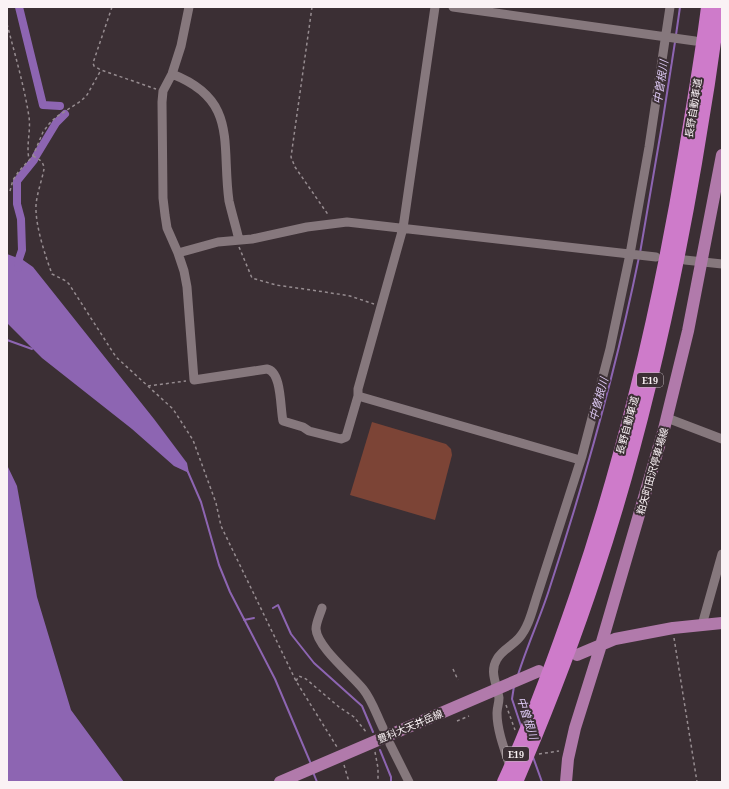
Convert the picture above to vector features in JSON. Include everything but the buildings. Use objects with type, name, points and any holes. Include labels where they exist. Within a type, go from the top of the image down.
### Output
[{"type":"highway","name":"長野自動車道","points":[[504,782],[563,636],[605,505],[636,393],[662,280],[678,197],[708,7]]},
{"type":"highway","name":"長野自動車道","points":[[516,782],[574,638],[616,509],[645,402],[671,290],[689,199],[719,7]]},
{"type":"main road","name":"粕矢町田沢停車場線","points":[[566,782],[568,759],[575,728],[601,645],[667,418],[688,331],[722,155]]},
{"type":"main road","points":[[577,655],[615,639],[673,628],[722,623]]},
{"type":"main road","name":"豊科大天井岳線","points":[[280,782],[539,671]]},
{"type":"street","points":[[189,7],[181,46],[172,74],[164,91],[161,114],[165,215],[167,228],[178,253],[187,287],[194,380],[267,369],[272,370],[278,383],[283,421],[309,431],[341,439],[346,437],[403,228],[435,7]]},
{"type":"street","points":[[453,7],[695,41]]},
{"type":"street","points":[[516,782],[500,732],[497,713],[499,699],[507,684],[493,674],[496,659],[518,638],[528,622],[580,460],[610,349],[632,254],[668,37],[670,7]]},
{"type":"street","points":[[172,74],[186,79],[207,94],[219,113],[225,134],[230,200],[239,240]]},
{"type":"street","points":[[178,253],[218,242],[252,239],[307,227],[347,222],[656,257]]},
{"type":"street","points":[[685,260],[722,264]]},
{"type":"street","points":[[358,396],[580,460]]},
{"type":"street","points":[[667,418],[722,439]]},
{"type":"street","points":[[702,625],[722,554]]},
{"type":"street","points":[[322,608],[316,630],[318,636],[330,655],[365,691],[383,728]]},
{"type":"street","points":[[390,744],[409,782]]},
{"type":"path","points":[[112,7],[93,62],[94,66],[100,70],[164,91]]},
{"type":"path","points":[[312,7],[291,157],[295,167],[334,223]]},
{"type":"path","points":[[7,24],[25,96],[29,119],[29,160]]},
{"type":"path","points":[[10,191],[19,171],[33,156],[43,132],[56,116],[87,95],[100,70]]},
{"type":"path","points":[[33,156],[40,160],[44,165],[36,205],[41,238],[52,274],[69,284],[116,357],[173,409],[193,440],[216,503],[221,526],[296,681],[337,748],[350,782]]},
{"type":"path","points":[[239,240],[238,246],[252,278],[276,286],[350,296],[382,306]]},
{"type":"path","points":[[148,386],[194,380]]},
{"type":"path","points":[[673,628],[697,782]]},
{"type":"path","points":[[453,669],[458,680]]},
{"type":"path","points":[[296,681],[299,676],[306,679],[324,696],[354,717],[368,734]]},
{"type":"path","points":[[507,684],[516,734]]},
{"type":"path","points":[[457,722],[468,716]]},
{"type":"path","points":[[375,751],[378,768],[378,782]]},
{"type":"path","points":[[538,755],[561,751]]},
{"type":"shaded area","points":[[7,254],[23,260],[33,267],[154,419],[187,463],[189,473],[174,466],[132,429],[42,358],[7,323]]},
{"type":"shaded area","points":[[372,422],[446,444],[451,449],[452,455],[435,520],[350,495]]},
{"type":"shaded area","points":[[7,465],[17,486],[37,597],[71,710],[124,782],[7,782]]},
{"type":"waterway","points":[[19,7],[43,105],[60,106]]},
{"type":"waterway","name":"中曽根川","points":[[676,35],[680,7]]},
{"type":"waterway","name":"中曽根川","points":[[640,253],[675,42]]},
{"type":"waterway","points":[[36,156],[56,123],[65,114]]},
{"type":"waterway","points":[[18,268],[22,250],[21,219],[17,204],[17,181],[34,160]]},
{"type":"waterway","name":"中曽根川","points":[[518,675],[549,590],[599,425],[639,257]]},
{"type":"waterway","points":[[7,340],[32,349]]},
{"type":"waterway","points":[[188,472],[201,502],[219,565],[230,592],[275,679],[311,764]]},
{"type":"waterway","points":[[273,608],[278,605],[291,634],[314,663],[362,706],[373,732]]},
{"type":"waterway","points":[[244,620],[254,618]]},
{"type":"waterway","name":"中曽根川","points":[[514,686],[512,699],[521,726]]},
{"type":"waterway","points":[[380,750],[391,777],[391,782]]},
{"type":"waterway","name":"中曽根川","points":[[533,757],[542,782]]},
{"type":"waterway","points":[[313,772],[317,782]]}]
